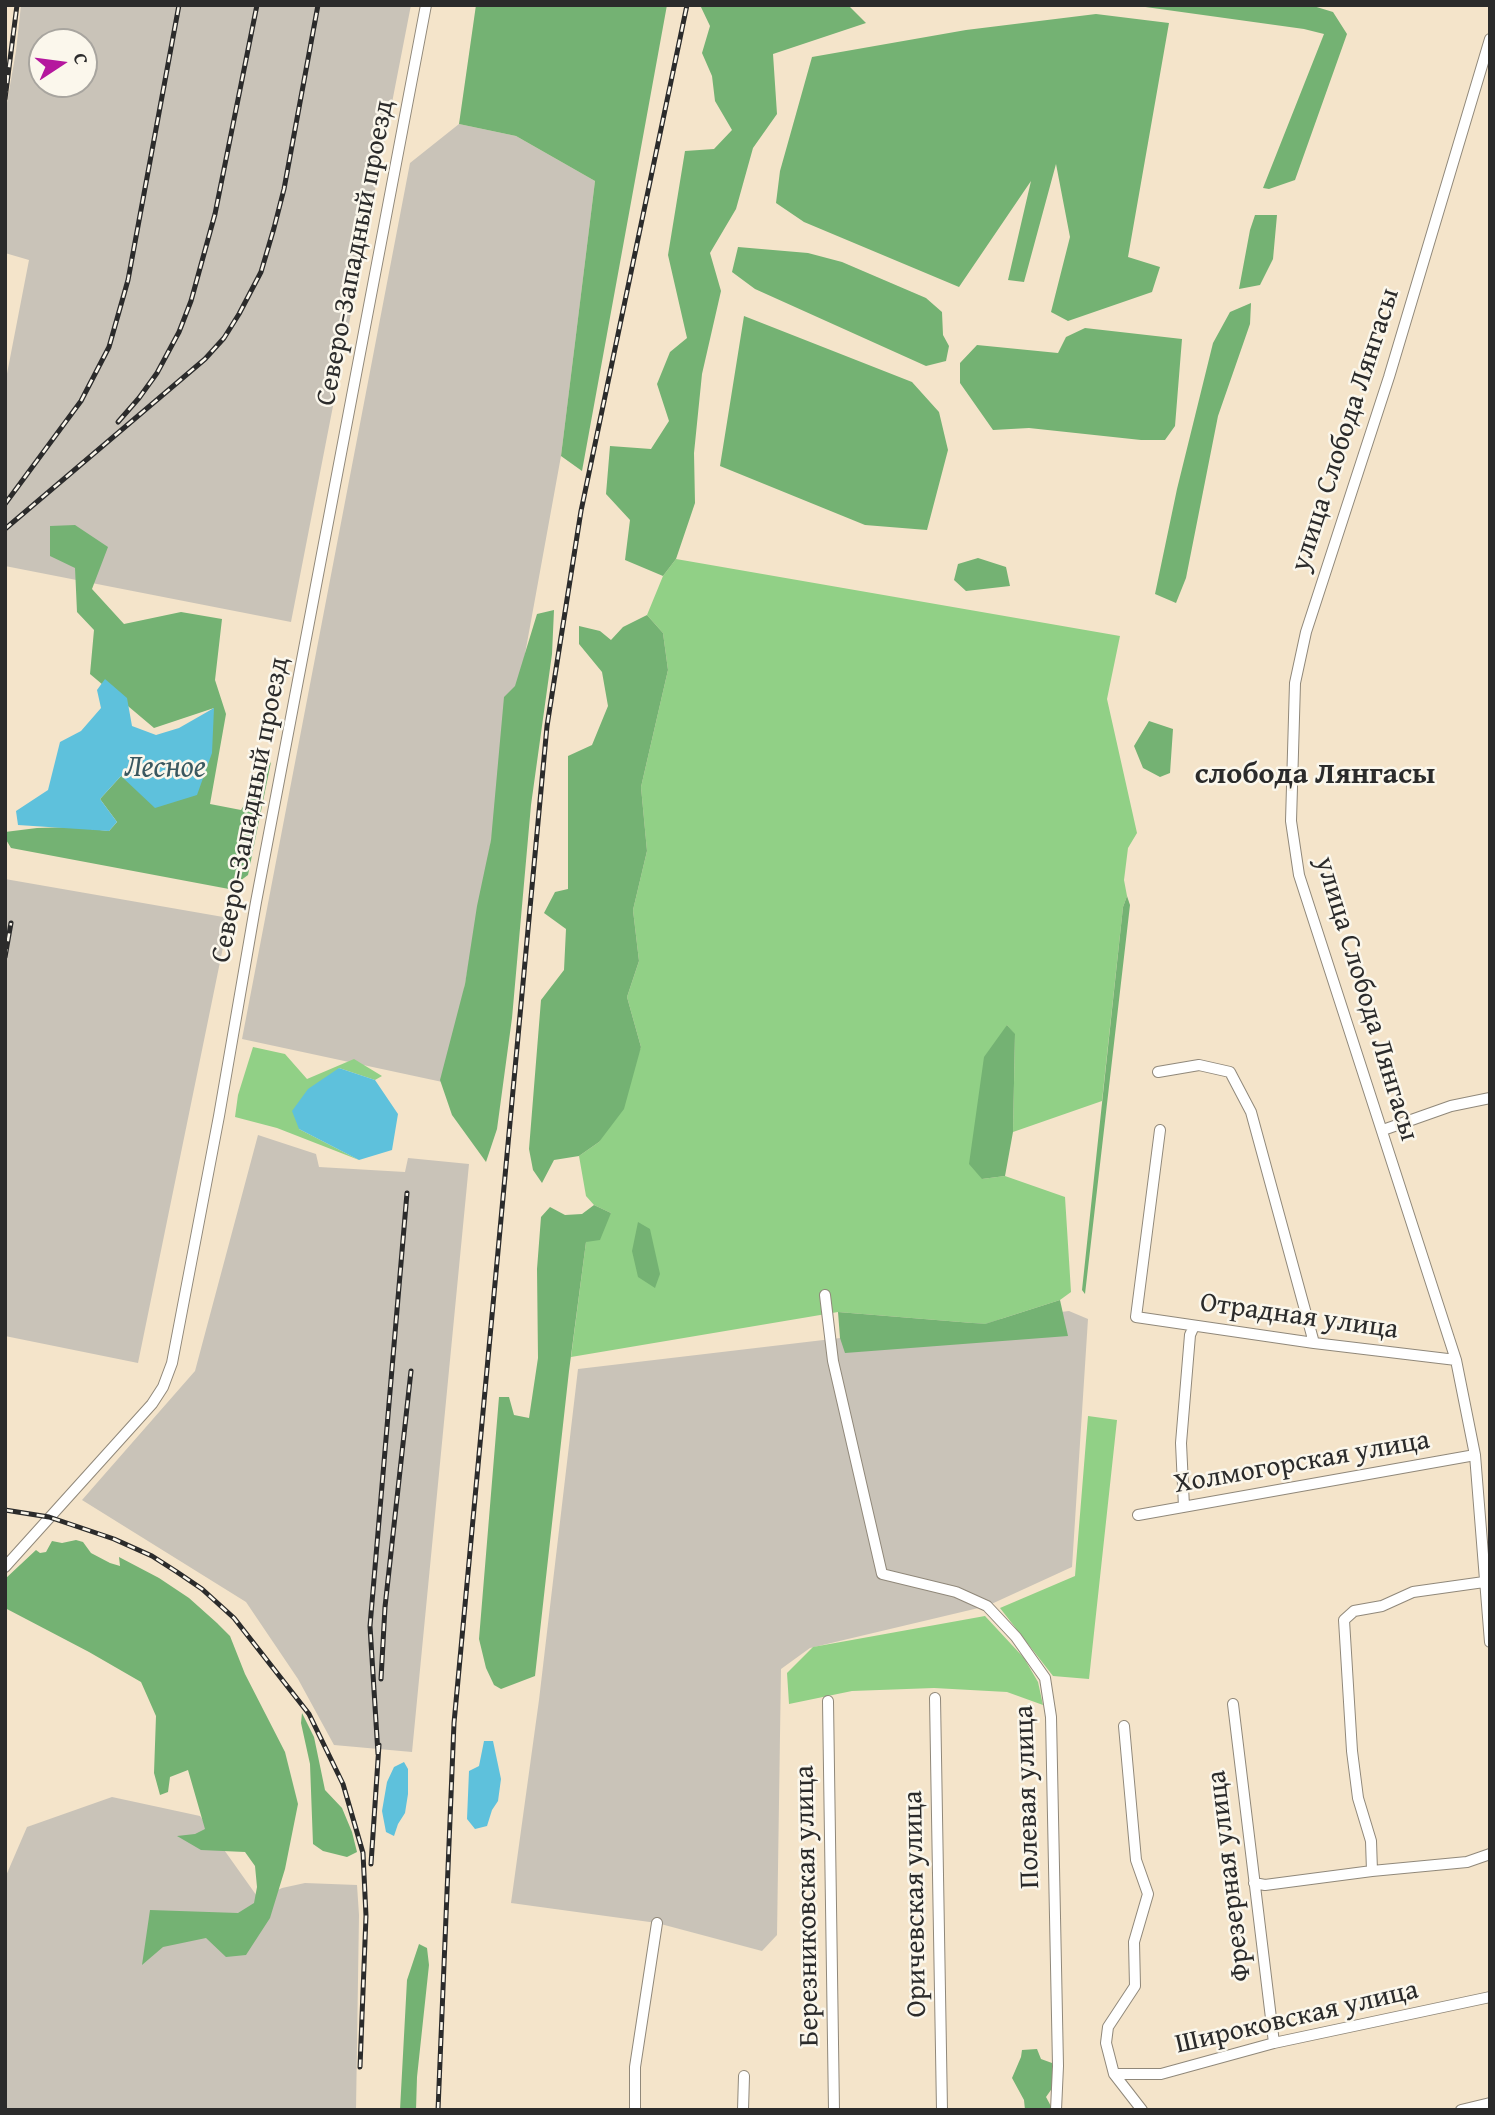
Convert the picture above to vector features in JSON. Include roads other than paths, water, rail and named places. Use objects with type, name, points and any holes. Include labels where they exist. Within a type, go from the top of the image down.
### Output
[{"type":"street","name":"Северо-Западный проезд","points":[[5,1567],[152,1404],[163,1387],[172,1363],[256,902],[426,5]]},
{"type":"street","name":"улица Слобода Лянгасы","points":[[1490,39],[1389,377],[1306,632],[1295,683],[1291,821],[1299,875],[1456,1360],[1475,1455],[1490,1642]]},
{"type":"street","points":[[1158,1072],[1199,1065],[1230,1072],[1251,1112],[1314,1343]]},
{"type":"street","points":[[1383,1130],[1451,1106],[1490,1098]]},
{"type":"street","name":"Отрадная улица","points":[[1160,1130],[1136,1317],[1456,1360]]},
{"type":"street","name":"Полевая улица","points":[[825,1294],[833,1361],[882,1574],[956,1592],[987,1606],[1016,1637],[1045,1678],[1051,1717],[1058,2053],[1056,2110]]},
{"type":"street","points":[[1184,1507],[1181,1443],[1190,1335],[1194,1325]]},
{"type":"street","name":"Холмогорская улица","points":[[1138,1515],[1475,1455]]},
{"type":"street","points":[[1372,1871],[1371,1841],[1359,1798],[1352,1751],[1344,1620],[1354,1611],[1382,1606],[1413,1592],[1484,1582]]},
{"type":"street","name":"Оричевская улица","points":[[935,1698],[942,2110]]},
{"type":"street","name":"Березниковская улица","points":[[828,1700],[834,2110]]},
{"type":"street","name":"Фрезерная улица","points":[[1233,1704],[1274,2043]]},
{"type":"street","points":[[1124,1726],[1136,1860],[1148,1894],[1134,1942],[1135,1986],[1108,2027],[1106,2043],[1114,2074],[1142,2110]]},
{"type":"street","points":[[1254,1883],[1265,1885],[1467,1862],[1490,1854]]},
{"type":"street","points":[[635,2110],[635,2067],[657,1923]]},
{"type":"street","name":"Широковская улица","points":[[1114,2074],[1161,2074],[1274,2043],[1490,1997]]},
{"type":"street","points":[[743,2110],[744,2076]]},
{"type":"street","points":[[1461,2110],[1490,2103]]},
{"type":"water","name":"Лесное","points":[[105,679],[127,698],[132,726],[156,735],[179,728],[214,708],[212,753],[197,795],[155,808],[121,776],[100,799],[117,822],[109,831],[18,825],[16,811],[48,790],[60,742],[81,731],[101,708],[97,690]]},
{"type":"water","points":[[339,1068],[375,1080],[398,1114],[392,1150],[359,1160],[299,1129],[292,1111],[308,1089]]},
{"type":"water","points":[[484,1741],[493,1741],[501,1779],[498,1801],[487,1826],[475,1829],[467,1819],[469,1771],[479,1766]]},
{"type":"water","points":[[404,1762],[408,1769],[408,1794],[405,1813],[394,1836],[386,1832],[382,1811],[387,1782],[394,1767]]},
{"type":"railway","points":[[5,99],[17,5]]},
{"type":"railway","points":[[5,504],[81,401],[109,347],[128,280],[179,5]]},
{"type":"railway","points":[[118,422],[157,373],[179,332],[191,301],[215,214],[257,5]]},
{"type":"railway","points":[[5,529],[205,359],[224,338],[239,314],[261,272],[284,189],[318,5]]},
{"type":"railway","points":[[438,2110],[454,1723],[547,726],[581,511],[687,5]]},
{"type":"railway","points":[[5,957],[11,923]]},
{"type":"railway","points":[[378,1754],[370,1626],[407,1193]]},
{"type":"railway","points":[[381,1679],[385,1607],[411,1371]]},
{"type":"railway","points":[[5,1510],[49,1517],[114,1539],[152,1556],[177,1572],[202,1589],[234,1618],[309,1714],[343,1784],[363,1853],[366,1916],[360,2067]]},
{"type":"railway","points":[[371,1864],[379,1745]]},
{"type":"district","name":"слобода Лянгасы","points":[[1315,775]]}]
